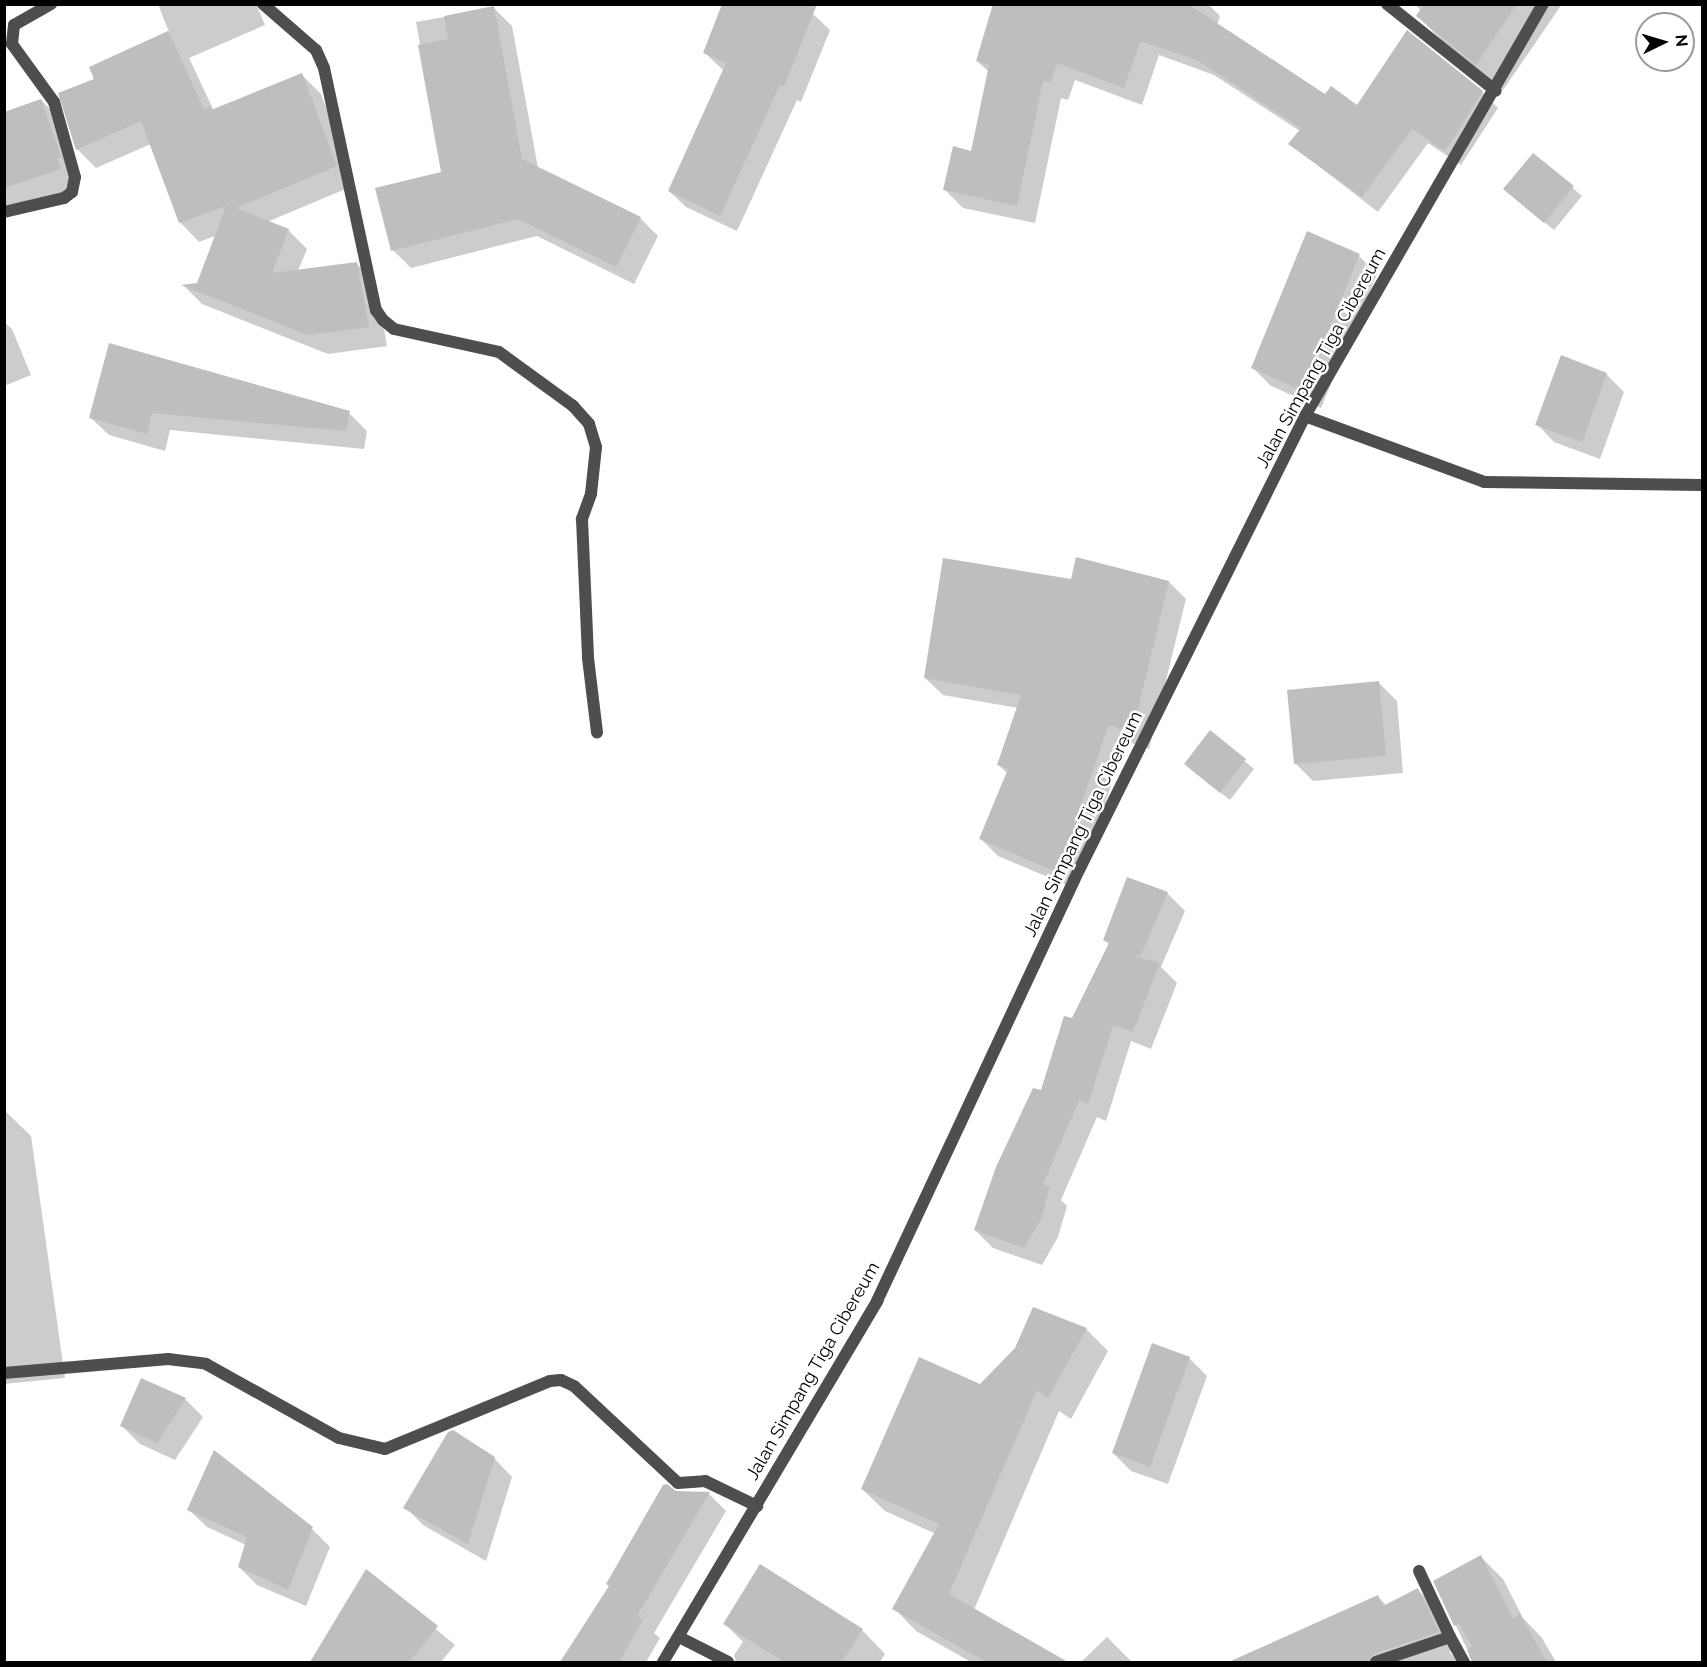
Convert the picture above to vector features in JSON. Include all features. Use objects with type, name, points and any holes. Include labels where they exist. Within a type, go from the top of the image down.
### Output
[{"type":"street","points":[[4,212],[64,198],[72,192],[75,177],[54,102],[12,44],[14,25],[51,4]]},
{"type":"street","points":[[263,4],[316,50],[322,63],[376,310],[382,320],[394,329],[499,352],[573,406],[589,424],[596,447],[591,494],[582,519],[588,658],[597,732]]},
{"type":"street","points":[[1387,4],[1496,91]]},
{"type":"street","name":"Jalan Simpang Tiga Cibereum","points":[[663,1662],[877,1301],[1074,880],[1305,416],[1496,91],[1543,4]]},
{"type":"street","points":[[1305,416],[1484,482],[1702,485]]},
{"type":"street","points":[[4,1373],[168,1359],[206,1364],[339,1438],[385,1449],[550,1381],[561,1380],[574,1386],[678,1483],[705,1481],[732,1491],[757,1506]]},
{"type":"street","points":[[1419,1571],[1464,1662]]},
{"type":"street","points":[[679,1637],[728,1662]]},
{"type":"street","points":[[1376,1662],[1450,1637]]},
{"type":"building","points":[[722,4],[817,4],[784,87],[780,85],[720,216],[668,191],[726,63],[703,53]]},
{"type":"building","points":[[993,4],[1188,4],[1325,94],[1331,86],[1357,105],[1407,30],[1483,91],[1445,151],[1412,129],[1362,197],[1288,144],[1301,128],[1197,60],[1140,41],[1124,88],[1057,63],[1051,83],[1043,81],[1017,206],[943,190],[953,146],[971,151],[989,65],[976,61]]},
{"type":"building","points":[[1424,4],[1517,4],[1476,65],[1416,16]]},
{"type":"building","points":[[494,6],[522,159],[641,217],[616,267],[518,219],[391,251],[375,188],[441,172],[418,45],[448,39],[444,16]]},
{"type":"building","points":[[168,31],[204,109],[210,106],[211,110],[302,73],[337,166],[236,208],[289,229],[272,273],[357,262],[369,327],[308,335],[181,285],[197,283],[226,206],[179,223],[141,121],[76,150],[58,93],[94,79],[89,67]]},
{"type":"building","points":[[41,99],[61,157],[57,158],[61,169],[4,188],[4,112]]},
{"type":"building","points":[[1533,153],[1574,186],[1544,223],[1503,189]]},
{"type":"building","points":[[1307,231],[1360,254],[1303,391],[1251,368]]},
{"type":"building","points":[[109,343],[350,411],[346,431],[152,413],[147,434],[89,418]]},
{"type":"building","points":[[1561,355],[1607,373],[1582,442],[1535,425]]},
{"type":"building","points":[[1076,557],[1169,581],[1132,733],[1109,725],[1080,808],[1085,810],[1059,873],[979,839],[1008,769],[997,765],[1021,695],[924,678],[943,558],[1071,579]]},
{"type":"building","points":[[1379,681],[1386,756],[1294,764],[1287,690]]},
{"type":"building","points":[[1210,730],[1246,759],[1220,793],[1184,764]]},
{"type":"building","points":[[1127,877],[1168,892],[1141,955],[1134,956],[1160,963],[1133,1032],[1113,1025],[1088,1104],[1079,1100],[1043,1184],[1050,1187],[1041,1219],[1024,1248],[974,1230],[996,1167],[1033,1088],[1041,1090],[1064,1016],[1072,1018],[1109,943],[1103,940]]},
{"type":"building","points":[[1033,1307],[1087,1328],[1048,1398],[1037,1390],[949,1594],[1068,1662],[986,1662],[892,1609],[939,1524],[861,1489],[919,1357],[980,1384],[1015,1348]]},
{"type":"building","points":[[1152,1343],[1190,1357],[1150,1467],[1112,1453]]},
{"type":"building","points":[[141,1378],[186,1398],[157,1443],[120,1426]]},
{"type":"building","points":[[453,1430],[495,1457],[468,1544],[403,1508],[448,1432]]},
{"type":"building","points":[[214,1450],[313,1527],[288,1590],[238,1567],[247,1537],[187,1510]]},
{"type":"building","points":[[667,1484],[676,1491],[710,1492],[637,1616],[643,1620],[619,1662],[560,1662],[609,1586],[606,1584],[663,1485]]},
{"type":"building","points":[[1481,1555],[1513,1619],[1520,1614],[1547,1662],[1472,1662],[1467,1650],[1472,1646],[1459,1624],[1454,1626],[1433,1581]]},
{"type":"building","points":[[760,1564],[863,1629],[842,1662],[784,1662],[723,1624]]},
{"type":"building","points":[[366,1569],[438,1626],[409,1662],[310,1662]]},
{"type":"building","points":[[1418,1588],[1439,1632],[1373,1654],[1368,1662],[1229,1662],[1378,1595],[1383,1606]]}]
